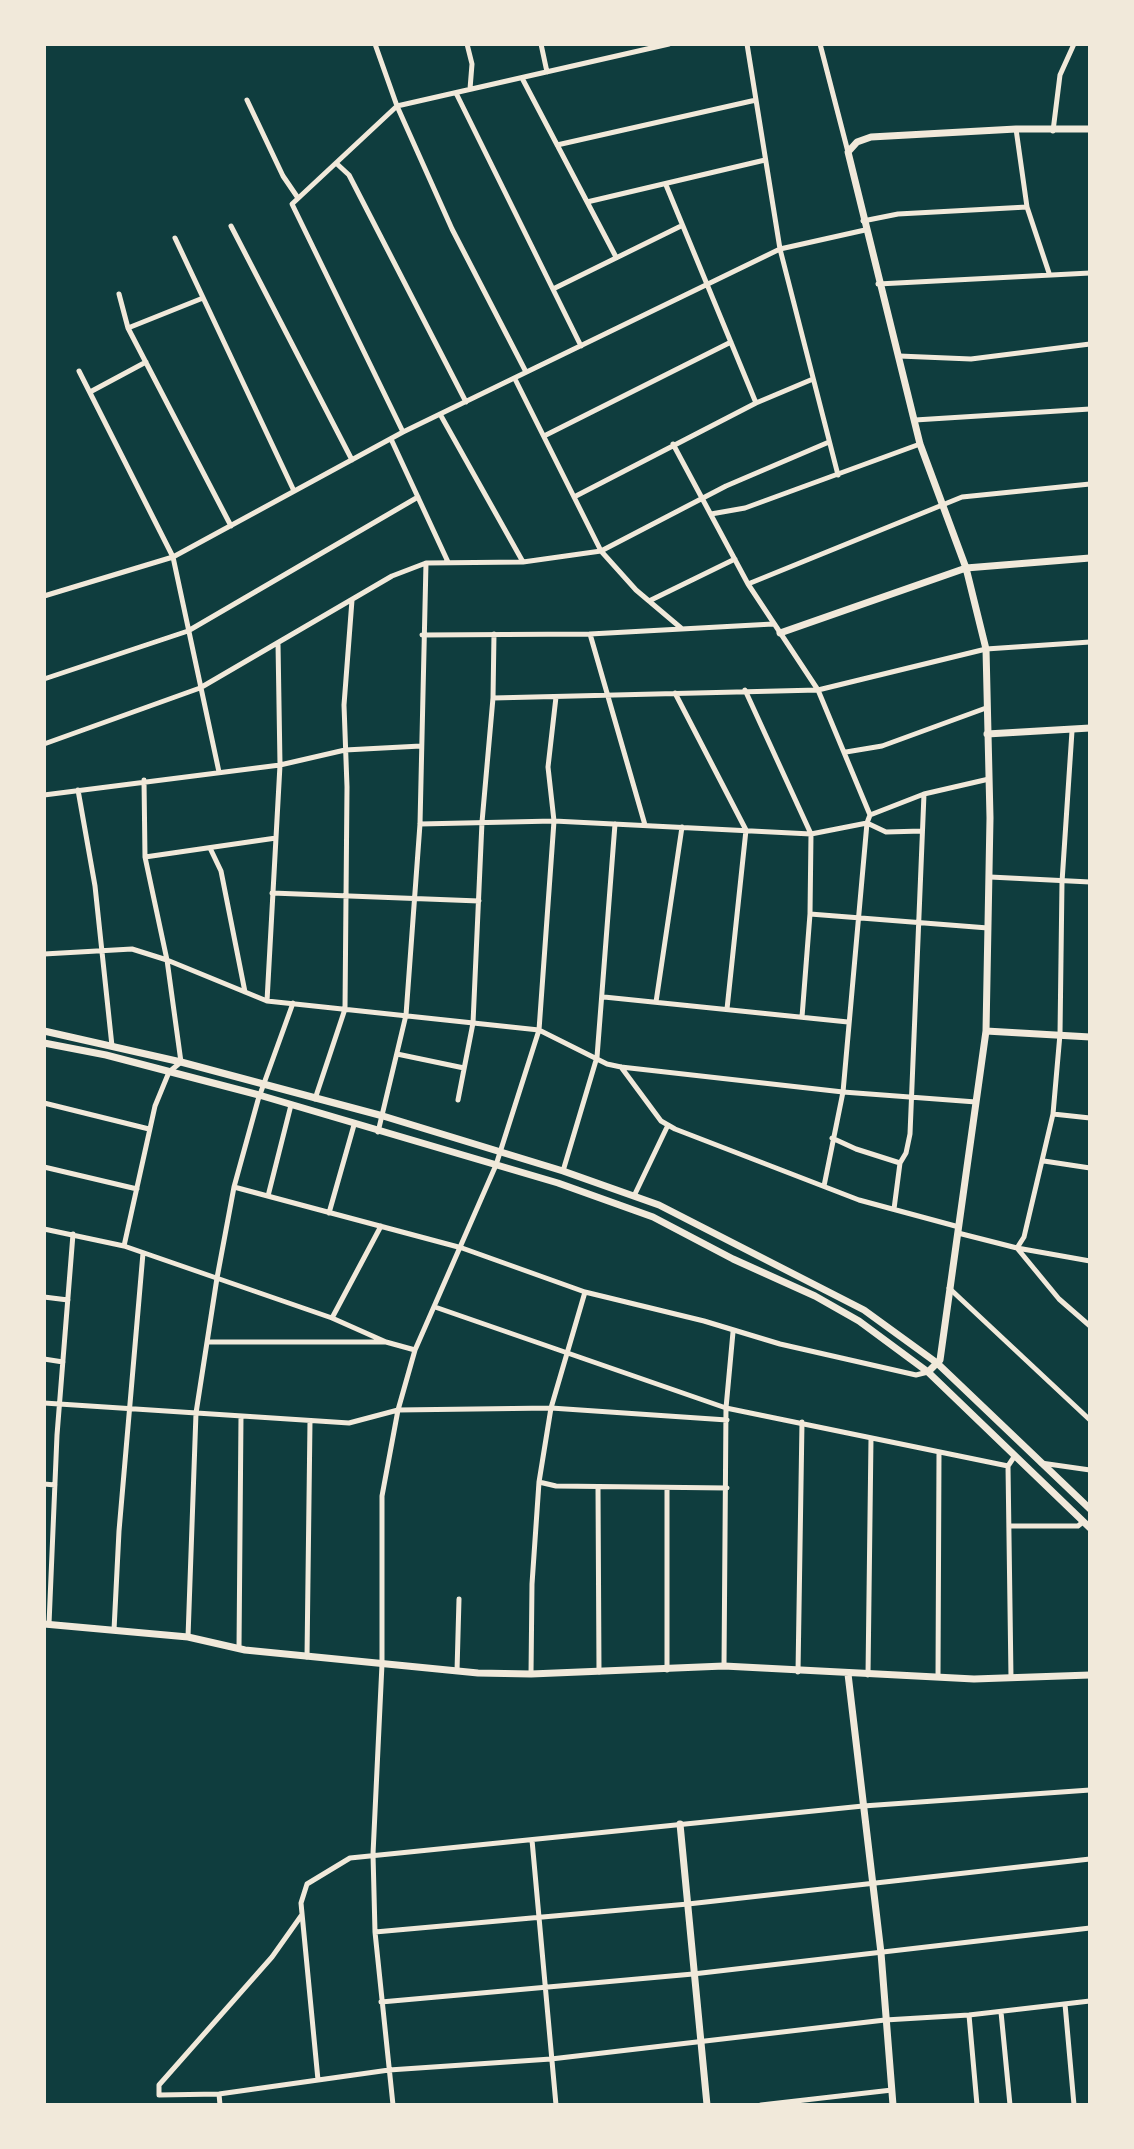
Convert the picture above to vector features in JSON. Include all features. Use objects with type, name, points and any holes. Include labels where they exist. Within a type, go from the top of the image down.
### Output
[{"type":"street","points":[[375,44],[397,106],[452,229],[526,372]]},
{"type":"street","points":[[467,44],[472,64],[470,89]]},
{"type":"street","points":[[541,44],[547,72]]},
{"type":"street","points":[[625,44],[628,52]]},
{"type":"street","points":[[403,432],[292,204],[397,106],[669,44]]},
{"type":"street","points":[[747,44],[780,249],[838,475]]},
{"type":"street","points":[[234,1187],[462,1248],[585,1292],[704,1321],[733,1332],[916,1375],[928,1372],[937,1363],[959,1230],[986,1031],[990,877],[986,649],[966,568],[920,444],[820,44]]},
{"type":"street","points":[[1053,131],[1060,75],[1074,44]]},
{"type":"street","points":[[522,78],[616,257]]},
{"type":"street","points":[[456,93],[581,345]]},
{"type":"street","points":[[247,100],[283,176],[298,198]]},
{"type":"street","points":[[557,145],[756,100]]},
{"type":"street","points":[[848,152],[857,142],[871,137],[1016,129],[1090,129]]},
{"type":"street","points":[[1016,129],[1027,207],[1048,273]]},
{"type":"street","points":[[587,202],[765,160]]},
{"type":"street","points":[[336,163],[349,175],[466,402]]},
{"type":"street","points":[[666,185],[756,402]]},
{"type":"street","points":[[863,221],[898,214],[1027,207]]},
{"type":"street","points":[[231,226],[352,460]]},
{"type":"street","points":[[553,289],[681,226]]},
{"type":"street","points":[[44,596],[173,557],[403,432],[780,249],[865,230]]},
{"type":"street","points":[[175,239],[294,491]]},
{"type":"street","points":[[878,284],[1048,273],[1090,273]]},
{"type":"street","points":[[119,294],[128,328],[231,526]]},
{"type":"street","points":[[128,328],[203,298]]},
{"type":"street","points":[[544,436],[731,342]]},
{"type":"street","points":[[899,356],[971,359],[1090,344]]},
{"type":"street","points":[[90,392],[146,362]]},
{"type":"street","points":[[79,371],[173,557],[219,772]]},
{"type":"street","points":[[515,379],[601,551],[649,601],[681,628]]},
{"type":"street","points":[[574,497],[756,402],[813,379]]},
{"type":"street","points":[[915,420],[1090,409]]},
{"type":"street","points":[[440,414],[523,562]]},
{"type":"street","points":[[391,439],[449,562]]},
{"type":"street","points":[[44,744],[200,688],[393,576],[426,563],[523,562],[601,551],[702,501],[726,486],[829,442]]},
{"type":"street","points":[[673,444],[748,584],[818,690],[870,815],[867,823],[843,1092],[824,1186]]},
{"type":"street","points":[[711,514],[745,508],[920,444]]},
{"type":"street","points":[[748,584],[962,497],[1090,484]]},
{"type":"street","points":[[44,678],[188,631],[418,497]]},
{"type":"street","points":[[780,634],[966,568],[1090,558]]},
{"type":"street","points":[[649,601],[735,559]]},
{"type":"street","points":[[378,1132],[406,1015],[416,900],[426,563]]},
{"type":"street","points":[[315,1099],[345,1009],[344,705],[352,600]]},
{"type":"street","points":[[422,635],[590,634],[773,624]]},
{"type":"street","points":[[458,1101],[473,1023],[482,822],[494,698],[494,634]]},
{"type":"street","points":[[590,634],[645,825]]},
{"type":"street","points":[[494,698],[818,690],[986,649],[1090,642]]},
{"type":"street","points":[[267,1001],[280,765],[278,643]]},
{"type":"street","points":[[745,690],[811,834],[810,914],[802,1017]]},
{"type":"street","points":[[675,693],[746,831],[727,1009]]},
{"type":"street","points":[[393,2105],[375,1932],[373,1854],[382,1664],[382,1496],[398,1410],[415,1350],[462,1248],[496,1165],[539,1030],[554,821],[548,767],[556,697]]},
{"type":"street","points":[[846,752],[881,746],[986,708]]},
{"type":"street","points":[[987,734],[1090,728]]},
{"type":"street","points":[[1017,1248],[1024,1237],[1053,1114],[1060,1034],[1062,882],[1072,731]]},
{"type":"street","points":[[44,795],[144,780],[280,765],[345,750],[421,746]]},
{"type":"street","points":[[870,815],[924,794],[989,779]]},
{"type":"street","points":[[144,780],[145,857],[167,960],[181,1062]]},
{"type":"street","points":[[78,790],[95,886],[112,1046]]},
{"type":"street","points":[[894,1209],[900,1163],[906,1153],[910,1134],[924,794]]},
{"type":"street","points":[[420,824],[554,821],[811,834],[867,823],[886,832],[922,831]]},
{"type":"street","points":[[564,1171],[597,1057],[604,997],[615,824]]},
{"type":"street","points":[[656,1002],[682,827]]},
{"type":"street","points":[[145,857],[276,838]]},
{"type":"street","points":[[209,848],[221,871],[245,992]]},
{"type":"street","points":[[990,877],[1090,882]]},
{"type":"street","points":[[272,893],[479,901]]},
{"type":"street","points":[[810,914],[988,928]]},
{"type":"street","points":[[44,954],[132,949],[167,960],[267,1001],[539,1030],[607,1063],[621,1067],[843,1092],[976,1102]]},
{"type":"street","points":[[604,997],[848,1022]]},
{"type":"street","points":[[188,1637],[196,1413],[217,1278],[234,1187],[259,1096],[293,1003]]},
{"type":"street","points":[[44,1031],[181,1062],[383,1116],[564,1171],[659,1205],[864,1310],[937,1363],[1090,1509]]},
{"type":"street","points":[[986,1031],[1090,1037]]},
{"type":"street","points":[[44,1043],[169,1072],[291,1105],[558,1183],[653,1217],[733,1259],[815,1296],[859,1321],[928,1372],[1090,1528]]},
{"type":"street","points":[[397,1054],[464,1068]]},
{"type":"street","points":[[124,1246],[149,1129],[169,1072],[181,1062]]},
{"type":"street","points":[[621,1067],[646,1105],[668,1125],[824,1186],[959,1230],[1017,1248],[1090,1261]]},
{"type":"street","points":[[44,1103],[149,1129]]},
{"type":"street","points":[[268,1196],[291,1105]]},
{"type":"street","points":[[1053,1114],[1090,1118]]},
{"type":"street","points":[[329,1213],[354,1125]]},
{"type":"street","points":[[634,1196],[668,1125]]},
{"type":"street","points":[[832,1138],[900,1163]]},
{"type":"street","points":[[1044,1161],[1090,1168]]},
{"type":"street","points":[[44,1167],[137,1189]]},
{"type":"street","points":[[332,1318],[381,1226]]},
{"type":"street","points":[[44,1229],[143,1252],[332,1318],[386,1342],[415,1350]]},
{"type":"street","points":[[73,1234],[47,1624],[188,1637],[239,1648],[307,1657],[457,1671],[531,1674],[724,1666],[799,1672],[938,1677],[1090,1675]]},
{"type":"street","points":[[1017,1248],[1059,1299],[1090,1326]]},
{"type":"street","points":[[114,1630],[143,1252]]},
{"type":"street","points":[[949,1288],[1090,1420]]},
{"type":"street","points":[[531,1674],[532,1584],[539,1482],[551,1408],[585,1292]]},
{"type":"street","points":[[44,1297],[68,1300]]},
{"type":"street","points":[[435,1307],[726,1408],[1008,1465]]},
{"type":"street","points":[[724,1666],[726,1408],[733,1332]]},
{"type":"street","points":[[207,1342],[386,1342]]},
{"type":"street","points":[[44,1359],[63,1362]]},
{"type":"street","points":[[44,1404],[349,1423],[398,1410],[551,1408],[727,1420]]},
{"type":"street","points":[[239,1648],[241,1416]]},
{"type":"street","points":[[307,1657],[310,1421]]},
{"type":"street","points":[[799,1672],[802,1422]]},
{"type":"street","points":[[867,1675],[871,1438]]},
{"type":"street","points":[[938,1677],[939,1452]]},
{"type":"street","points":[[1011,1678],[1008,1465],[1014,1457]]},
{"type":"street","points":[[1039,1463],[1090,1470]]},
{"type":"street","points":[[539,1482],[556,1486],[727,1488]]},
{"type":"street","points":[[44,1484],[55,1485]]},
{"type":"street","points":[[598,1487],[599,1672]]},
{"type":"street","points":[[667,1488],[667,1670]]},
{"type":"street","points":[[1009,1526],[1078,1526],[1083,1522]]},
{"type":"street","points":[[44,1554],[52,1555]]},
{"type":"street","points":[[457,1671],[459,1599]]},
{"type":"street","points":[[848,1674],[881,1953],[893,2105]]},
{"type":"street","points":[[318,2080],[301,1916],[307,1884],[350,1858],[863,1805],[1090,1790]]},
{"type":"street","points":[[680,1824],[707,2105]]},
{"type":"street","points":[[532,1840],[556,2105]]},
{"type":"street","points":[[375,1932],[688,1904],[1090,1859]]},
{"type":"street","points":[[301,1916],[272,1957],[159,2085],[159,2095],[167,2097],[219,2094],[389,2070],[551,2059],[885,2020],[970,2015],[1090,2001]]},
{"type":"street","points":[[381,2002],[693,1974],[1090,1928]]},
{"type":"street","points":[[1065,2004],[1073,2105]]},
{"type":"street","points":[[1001,2012],[1010,2105]]},
{"type":"street","points":[[970,2015],[977,2105]]},
{"type":"street","points":[[761,2105],[892,2090]]},
{"type":"street","points":[[219,2094],[220,2105]]}]
